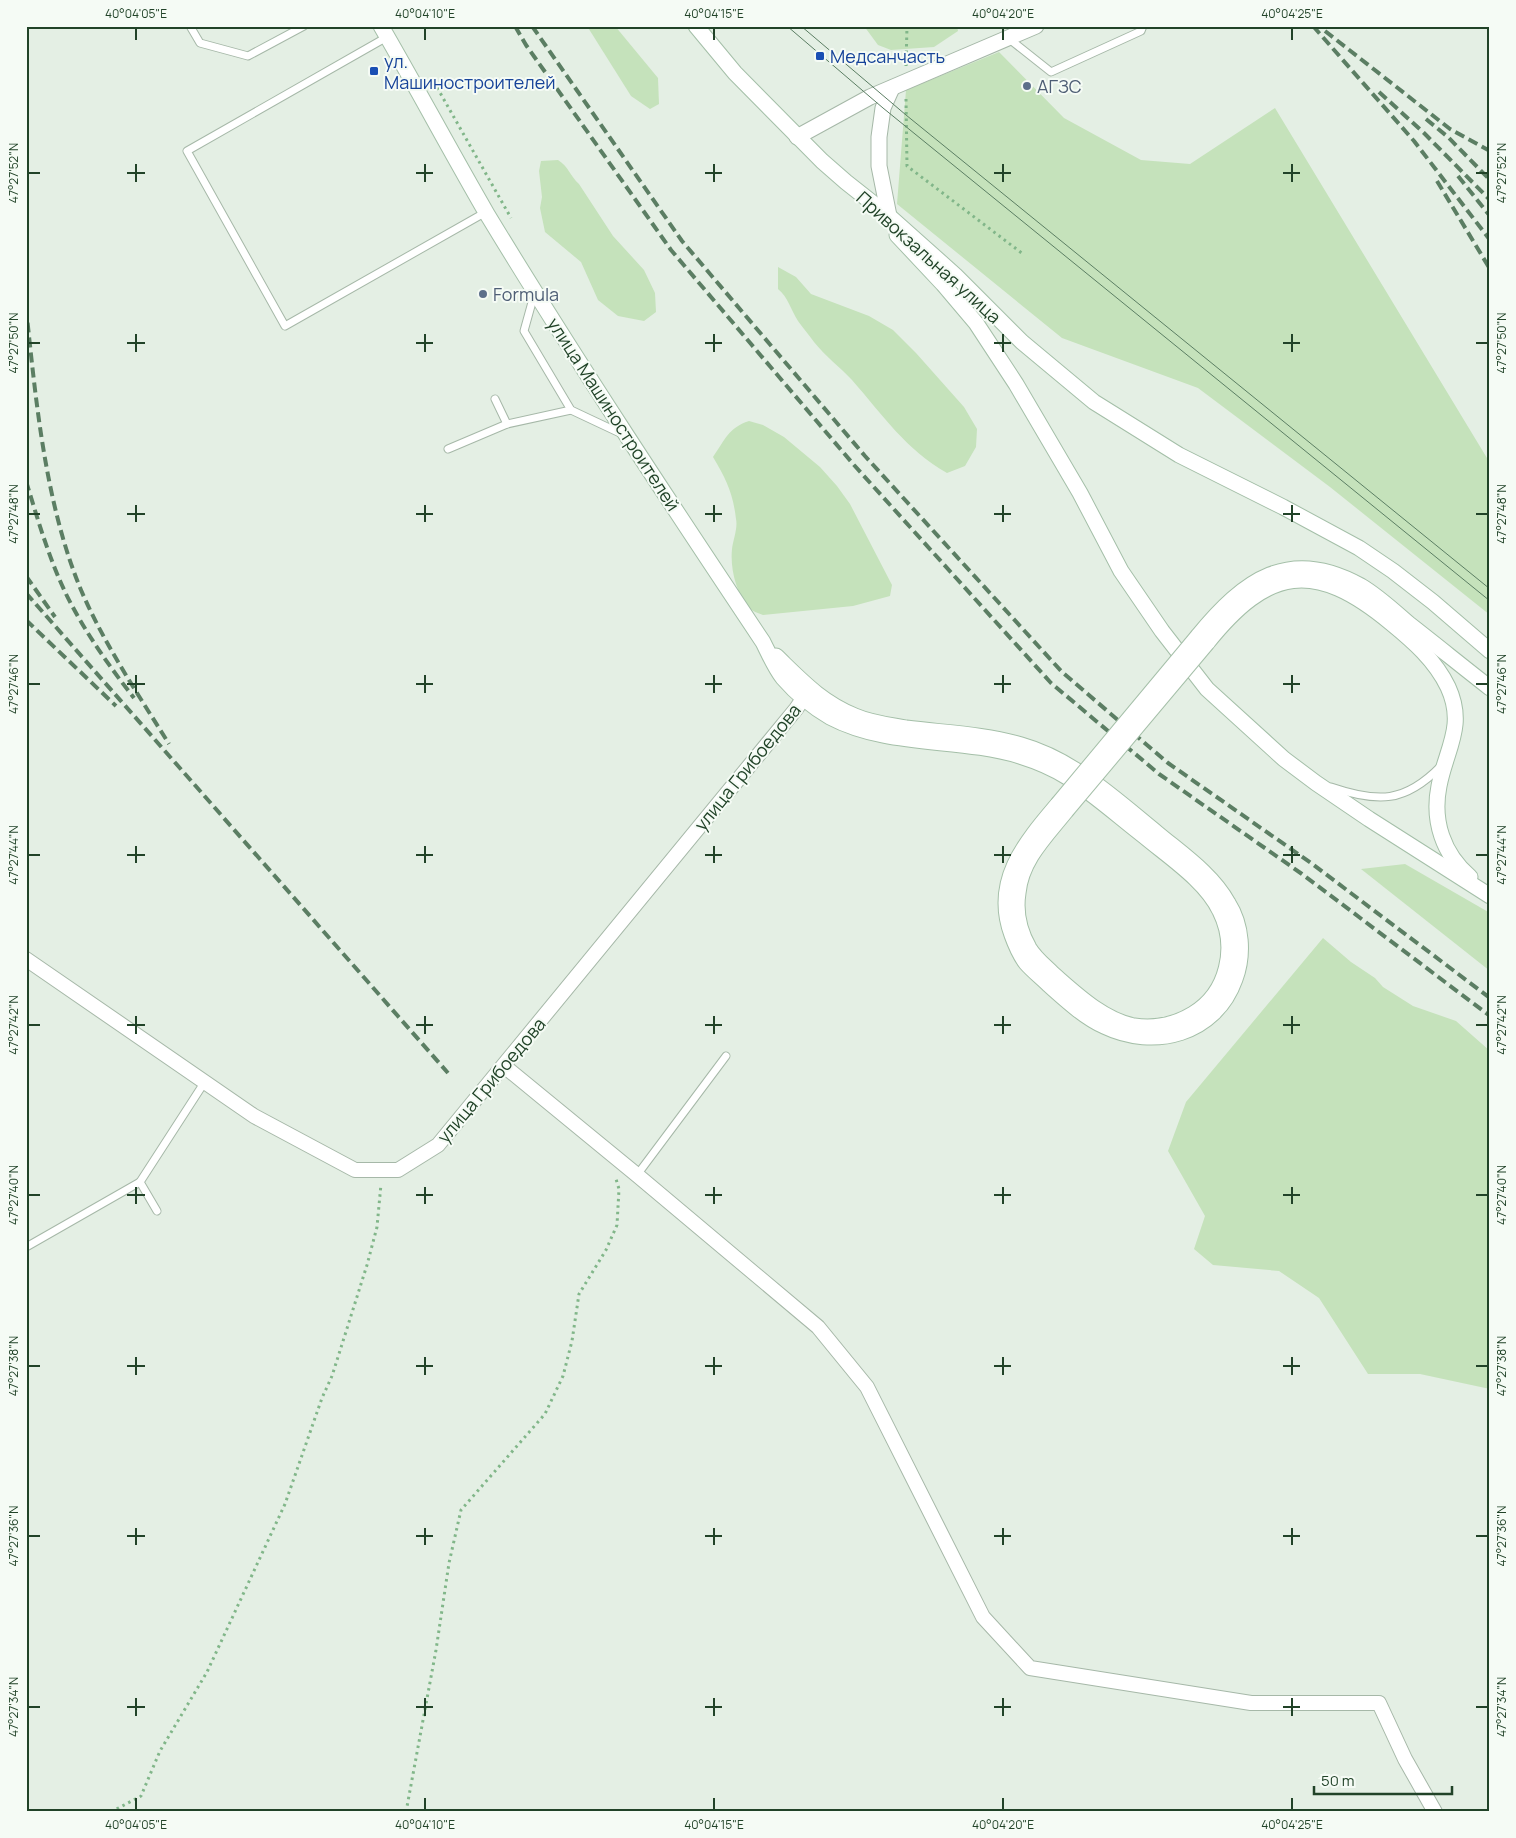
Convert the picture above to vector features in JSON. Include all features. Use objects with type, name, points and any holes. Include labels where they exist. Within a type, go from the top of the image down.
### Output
[{"type":"main road","name":"Привокзальная улица","points":[[696,26],[735,73],[797,137],[846,182],[890,216],[955,275],[1022,342],[1094,402],[1179,455],[1359,548],[1393,571],[1490,651]]},
{"type":"main road","points":[[797,137],[870,97],[1036,26]]},
{"type":"main road","name":"улица Машиностроителей","points":[[384,32],[486,212],[625,435],[763,642],[807,693],[858,717],[882,724],[994,738],[1024,745],[1055,758],[1072,767],[1106,791],[1194,864],[1220,890],[1229,904],[1239,931],[1238,972],[1232,988],[1213,1013],[1182,1033],[1167,1037],[1151,1038],[1117,1033],[1099,1024],[1063,998],[1028,966],[1019,953],[1006,916],[1007,891],[1010,877],[1014,863],[1034,832],[1062,808],[1203,640]]},
{"type":"main road","points":[[890,216],[879,166],[879,137],[884,108],[899,85]]},
{"type":"main road","points":[[846,182],[943,284],[976,323],[1016,384],[1080,493],[1122,571],[1162,631],[1207,689],[1278,753],[1316,782],[1369,819],[1490,894]]},
{"type":"main road","points":[[1203,640],[1217,614],[1247,586],[1273,574],[1296,569],[1322,570],[1362,587],[1490,688]]},
{"type":"main road","points":[[1203,640],[1246,602],[1265,589],[1277,584],[1308,579],[1330,584],[1356,596],[1383,616],[1431,659],[1448,687],[1455,707],[1455,732],[1439,784],[1436,807],[1439,831],[1449,853],[1463,871],[1490,894]]},
{"type":"street","name":"улица Грибоедова","points":[[26,959],[254,1116],[355,1170],[398,1170],[438,1145],[796,709],[807,693]]},
{"type":"street","points":[[504,1066],[818,1327],[867,1387],[983,1617],[1030,1668],[1251,1703],[1379,1703],[1405,1759],[1435,1812]]},
{"type":"lane","points":[[190,26],[200,43],[248,56],[304,26]]},
{"type":"lane","points":[[1008,38],[1051,72],[1141,32],[1143,26]]},
{"type":"lane","points":[[384,32],[187,151],[285,326],[486,212]]},
{"type":"lane","points":[[535,292],[524,331],[571,410],[625,435]]},
{"type":"lane","points":[[495,399],[507,424]]},
{"type":"lane","points":[[448,449],[507,424],[571,410]]},
{"type":"lane","points":[[1316,782],[1352,794],[1380,798],[1410,792],[1427,781],[1447,759]]},
{"type":"lane","points":[[637,1175],[726,1056]]},
{"type":"lane","points":[[28,1246],[140,1182],[204,1083]]},
{"type":"lane","points":[[140,1182],[157,1211]]},
{"type":"path","points":[[906,26],[899,85],[907,166],[1023,254]]},
{"type":"path","points":[[432,79],[514,223]]},
{"type":"path","points":[[406,1812],[436,1650],[449,1563],[461,1510],[545,1414],[563,1376],[572,1341],[579,1294],[606,1250],[617,1225],[619,1189],[608,1152]]},
{"type":"path","points":[[111,1812],[142,1796],[160,1752],[207,1672],[285,1504],[322,1398],[332,1376],[367,1265],[377,1227],[381,1171]]},
{"type":"green space","points":[[587,26],[615,26],[658,78],[659,104],[650,109],[631,96]]},
{"type":"green space","points":[[864,26],[957,26],[958,31],[934,47],[891,50],[878,45]]},
{"type":"green space","points":[[999,52],[1064,118],[1141,160],[1190,164],[1275,108],[1490,463],[1490,615],[1330,487],[1198,388],[1062,338],[897,204],[906,90]]},
{"type":"green space","points":[[558,160],[579,184],[613,236],[644,270],[655,293],[656,312],[644,321],[618,316],[598,300],[581,262],[545,232],[540,208],[542,197],[539,171],[541,161]]},
{"type":"green space","points":[[778,267],[796,277],[811,294],[869,316],[893,330],[916,353],[964,407],[977,429],[976,447],[965,466],[947,473],[919,454],[895,431],[852,380],[818,347],[798,321],[787,300],[778,289]]},
{"type":"green space","points":[[749,421],[763,425],[784,437],[820,467],[837,486],[850,504],[892,585],[890,596],[853,606],[763,615],[753,611],[744,602],[737,588],[733,572],[732,549],[736,523],[733,501],[725,479],[713,457],[724,440],[736,427]]},
{"type":"green space","points":[[1405,864],[1490,913],[1490,971],[1361,869]]},
{"type":"green space","points":[[1323,938],[1351,962],[1375,978],[1383,987],[1413,1006],[1456,1021],[1490,1051],[1490,1389],[1420,1374],[1368,1374],[1319,1298],[1279,1271],[1213,1265],[1194,1249],[1205,1216],[1168,1151],[1186,1102]]},
{"type":"tram line","points":[[787,26],[883,108],[1490,601]]},
{"type":"tram line","points":[[801,26],[906,115],[1490,589]]},
{"type":"railway","points":[[515,26],[526,45],[671,250],[854,465],[1051,683],[1159,774],[1302,874],[1490,1016]]},
{"type":"railway","points":[[532,26],[682,241],[865,456],[1062,672],[1168,763],[1311,863],[1490,998]]},
{"type":"railway","points":[[1313,26],[1414,141],[1490,240]]},
{"type":"railway","points":[[1325,31],[1450,129],[1490,151]]},
{"type":"railway","points":[[1379,92],[1424,133],[1490,200]]},
{"type":"railway","points":[[1426,119],[1448,137],[1490,180]]},
{"type":"railway","points":[[1458,176],[1490,216]]},
{"type":"railway","points":[[1437,181],[1490,269]]},
{"type":"railway","points":[[26,308],[38,415],[50,487],[69,557],[81,590],[100,630],[169,744]]},
{"type":"railway","points":[[26,481],[49,554],[67,596],[98,648],[134,698]]},
{"type":"railway","points":[[26,576],[55,617]]},
{"type":"railway","points":[[26,593],[448,1073]]},
{"type":"railway","points":[[26,620],[116,706]]},
{"type":"place","name":"Медсанчасть","points":[[820,56]]},
{"type":"place","name":"ул. Машиностроителей","points":[[374,71]]},
{"type":"place","name":"АГЗС","points":[[1027,86]]},
{"type":"place","name":"Formula","points":[[483,294]]}]
